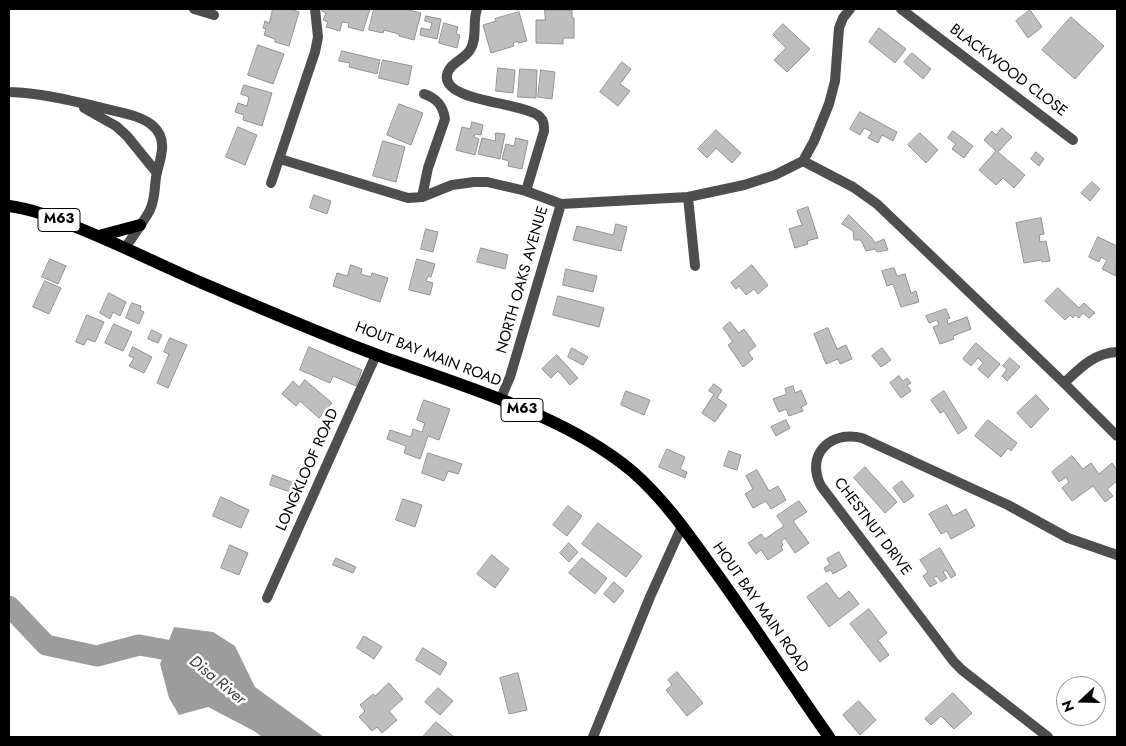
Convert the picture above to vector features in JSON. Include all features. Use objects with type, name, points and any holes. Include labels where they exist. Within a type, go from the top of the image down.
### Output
[{"type":"main road","name":"HOUT BAY MAIN ROAD","points":[[9,206],[44,214],[99,236],[200,282],[376,355],[500,400],[575,433],[617,459],[635,474],[682,526],[828,737]]},
{"type":"main road","points":[[99,236],[140,225]]},
{"type":"street","points":[[194,9],[214,15]]},
{"type":"street","points":[[271,183],[317,44],[315,9]]},
{"type":"street","name":"NORTH OAKS AVENUE","points":[[477,9],[472,48],[451,67],[447,77],[450,86],[454,89],[474,97],[528,110],[540,117],[544,123],[544,131],[526,191]]},
{"type":"street","points":[[561,204],[688,197],[761,180],[803,161],[814,141],[829,104],[836,71],[839,28],[843,18],[850,9]]},
{"type":"street","name":"BLACKWOOD CLOSE","points":[[901,9],[1073,140]]},
{"type":"street","points":[[9,92],[40,94],[127,115],[152,125],[156,130],[161,139],[163,150],[153,200],[150,209],[125,248]]},
{"type":"street","points":[[422,197],[428,168],[445,119],[444,112],[437,100],[424,94]]},
{"type":"street","points":[[68,100],[100,116],[120,130],[157,173]]},
{"type":"street","points":[[120,130],[127,115]]},
{"type":"street","name":"NORTH OAKS AVENUE","points":[[280,159],[400,197],[422,197],[452,186],[487,182],[526,191],[561,204],[510,377],[500,400]]},
{"type":"street","points":[[803,161],[853,187],[877,204],[1117,436]]},
{"type":"street","points":[[688,197],[695,266]]},
{"type":"street","points":[[1064,383],[1083,364],[1091,359],[1117,352]]},
{"type":"street","name":"LONGKLOOF ROAD","points":[[267,598],[376,355]]},
{"type":"street","name":"CHESTNUT DRIVE","points":[[1048,737],[954,662],[821,486],[816,468],[818,456],[824,446],[838,437],[852,436],[862,438],[1008,506],[1068,538],[1117,555]]},
{"type":"street","points":[[593,737],[650,597],[682,526]]},
{"type":"water","points":[[174,627],[213,632],[235,646],[255,687],[324,737],[262,737],[208,707],[179,715],[169,698],[160,664]]},
{"type":"building","points":[[273,9],[289,9],[299,12],[289,46],[275,42],[275,39],[264,35],[266,29],[263,28],[265,21],[269,23]]},
{"type":"building","points":[[322,9],[370,9],[363,31],[348,27],[349,23],[342,22],[340,31],[326,27],[328,22],[323,20],[326,13]]},
{"type":"building","points":[[374,9],[405,9],[421,13],[414,40],[384,30],[383,33],[369,30]]},
{"type":"building","points":[[545,10],[572,10],[574,38],[563,38],[563,44],[536,43],[536,20],[545,20]]},
{"type":"building","points":[[1030,10],[1042,27],[1028,38],[1016,21]]},
{"type":"building","points":[[519,12],[527,41],[518,43],[518,41],[513,43],[514,46],[491,53],[483,25],[496,21],[495,19]]},
{"type":"building","points":[[426,16],[441,19],[437,39],[420,35],[421,28],[430,30],[432,23],[425,21]]},
{"type":"building","points":[[1071,17],[1104,46],[1075,79],[1042,50]]},
{"type":"building","points":[[444,23],[458,27],[456,34],[460,35],[457,48],[439,43]]},
{"type":"building","points":[[783,24],[810,49],[787,72],[774,60],[786,48],[773,35]]},
{"type":"building","points":[[879,28],[906,49],[895,63],[869,42]]},
{"type":"building","points":[[258,45],[284,54],[273,84],[248,75]]},
{"type":"building","points":[[342,51],[380,60],[377,74],[349,67],[350,63],[339,61]]},
{"type":"building","points":[[912,53],[931,69],[923,79],[904,62]]},
{"type":"building","points":[[383,60],[412,66],[408,85],[379,78]]},
{"type":"building","points":[[622,62],[631,69],[620,84],[630,91],[618,106],[600,92]]},
{"type":"building","points":[[498,68],[515,70],[513,93],[496,91]]},
{"type":"building","points":[[520,69],[537,70],[536,98],[518,97]]},
{"type":"building","points":[[541,70],[555,72],[552,99],[538,97]]},
{"type":"building","points":[[244,85],[272,93],[262,126],[243,120],[244,115],[235,112],[238,103],[247,106],[249,97],[241,94]]},
{"type":"building","points":[[399,104],[423,113],[411,145],[387,135]]},
{"type":"building","points":[[860,112],[897,132],[893,141],[882,135],[878,143],[868,138],[872,132],[864,128],[860,135],[850,129]]},
{"type":"building","points":[[472,122],[483,125],[481,135],[475,134],[474,137],[479,139],[475,155],[456,150],[462,127],[470,129]]},
{"type":"building","points":[[238,127],[257,135],[245,165],[226,157]]},
{"type":"building","points":[[1002,128],[1012,137],[998,152],[1025,175],[1014,188],[1003,178],[996,185],[979,170],[996,151],[984,140],[992,131],[996,135]]},
{"type":"building","points":[[716,130],[741,153],[732,163],[716,148],[707,158],[698,149]]},
{"type":"building","points":[[953,131],[973,146],[964,158],[952,149],[956,144],[948,138]]},
{"type":"building","points":[[496,133],[505,134],[500,159],[478,154],[482,138],[495,141]]},
{"type":"building","points":[[920,133],[938,150],[926,163],[908,145]]},
{"type":"building","points":[[516,138],[528,141],[522,169],[508,166],[509,161],[502,159],[506,144],[514,146]]},
{"type":"building","points":[[383,141],[405,147],[396,182],[373,176]]},
{"type":"building","points":[[1036,152],[1044,159],[1039,166],[1031,159]]},
{"type":"building","points":[[1092,182],[1100,189],[1090,201],[1081,193]]},
{"type":"building","points":[[314,195],[331,201],[327,214],[310,208]]},
{"type":"building","points":[[808,207],[818,238],[807,241],[808,244],[795,248],[789,229],[802,225],[797,211]]},
{"type":"building","points":[[849,215],[875,243],[884,239],[888,250],[877,252],[875,249],[866,251],[861,240],[854,240],[853,231],[842,224]]},
{"type":"building","points":[[1041,218],[1044,234],[1039,235],[1040,242],[1046,241],[1050,261],[1042,262],[1041,260],[1024,263],[1016,223]]},
{"type":"building","points":[[616,224],[627,227],[621,251],[573,240],[577,226],[613,235]]},
{"type":"building","points":[[426,229],[438,232],[433,252],[421,249]]},
{"type":"building","points":[[1098,237],[1117,246],[1116,276],[1102,269],[1107,260],[1101,257],[1099,262],[1089,257]]},
{"type":"building","points":[[481,248],[508,255],[505,269],[477,262]]},
{"type":"building","points":[[50,259],[66,266],[58,284],[42,277]]},
{"type":"building","points":[[417,259],[435,264],[431,277],[428,276],[426,281],[433,283],[430,295],[409,290]]},
{"type":"building","points":[[351,265],[362,269],[361,274],[371,277],[372,273],[388,278],[380,302],[333,286],[337,273],[347,276]]},
{"type":"building","points":[[752,265],[768,285],[758,294],[754,289],[746,295],[739,286],[736,289],[731,283]]},
{"type":"building","points":[[894,268],[897,276],[905,274],[911,293],[916,291],[919,302],[901,307],[893,284],[887,286],[882,271]]},
{"type":"building","points":[[566,269],[597,276],[593,292],[563,285]]},
{"type":"building","points":[[45,281],[61,288],[49,314],[33,307]]},
{"type":"building","points":[[1058,288],[1079,308],[1084,303],[1095,313],[1089,318],[1083,313],[1079,318],[1075,315],[1073,318],[1070,315],[1065,320],[1045,301]]},
{"type":"building","points":[[109,293],[126,302],[120,316],[113,312],[110,319],[100,313]]},
{"type":"building","points":[[558,296],[604,308],[599,327],[553,315]]},
{"type":"building","points":[[132,303],[141,306],[140,310],[144,312],[139,324],[126,318]]},
{"type":"building","points":[[946,309],[950,318],[947,319],[948,324],[967,317],[971,329],[953,336],[954,339],[940,344],[933,327],[939,325],[937,320],[929,323],[926,316]]},
{"type":"building","points":[[87,315],[104,322],[95,342],[87,339],[84,345],[76,342]]},
{"type":"building","points":[[730,322],[739,333],[744,329],[756,346],[748,352],[753,359],[743,367],[728,345],[733,342],[723,328]]},
{"type":"building","points":[[114,324],[132,332],[123,351],[105,343]]},
{"type":"building","points":[[828,328],[837,349],[846,345],[852,359],[840,364],[838,359],[826,364],[814,334]]},
{"type":"building","points":[[152,330],[162,335],[158,343],[148,339]]},
{"type":"building","points":[[170,338],[187,345],[168,388],[157,383],[169,354],[164,352]]},
{"type":"building","points":[[976,343],[1000,364],[988,378],[978,369],[983,363],[978,358],[971,366],[963,359]]},
{"type":"building","points":[[133,347],[152,357],[144,373],[129,366],[134,358],[129,356]]},
{"type":"building","points":[[309,347],[362,370],[356,386],[333,376],[330,383],[300,370]]},
{"type":"building","points":[[572,348],[588,357],[583,365],[568,357]]},
{"type":"building","points":[[882,348],[891,360],[881,367],[872,356]]},
{"type":"building","points":[[557,355],[578,378],[570,385],[558,371],[551,378],[542,369]]},
{"type":"building","points":[[1010,358],[1020,367],[1007,381],[1002,376],[1007,369],[1003,366]]},
{"type":"building","points":[[899,376],[903,381],[907,378],[911,383],[907,385],[911,391],[901,398],[890,383]]},
{"type":"building","points":[[305,380],[332,403],[319,418],[300,401],[296,406],[282,394],[293,381],[299,387]]},
{"type":"building","points":[[714,384],[722,390],[717,398],[727,405],[715,422],[702,413],[714,394],[709,391]]},
{"type":"building","points":[[793,386],[795,393],[801,390],[807,404],[801,407],[803,411],[789,416],[786,409],[779,412],[773,399],[787,394],[785,389]]},
{"type":"building","points":[[626,391],[650,400],[644,415],[621,405]]},
{"type":"building","points":[[944,391],[967,428],[958,434],[944,411],[940,413],[931,400]]},
{"type":"building","points":[[1036,395],[1049,409],[1031,428],[1017,413]]},
{"type":"building","points":[[424,400],[450,409],[439,440],[428,436],[420,459],[404,453],[406,446],[387,439],[390,430],[411,437],[413,429],[422,432],[425,423],[417,420]]},
{"type":"building","points":[[786,420],[790,428],[776,436],[771,427]]},
{"type":"building","points":[[988,420],[1017,443],[1011,451],[1008,448],[1001,457],[975,436]]},
{"type":"building","points":[[667,449],[685,457],[680,469],[687,472],[685,478],[659,467]]},
{"type":"building","points":[[729,451],[741,455],[737,470],[724,466]]},
{"type":"building","points":[[428,453],[462,464],[458,474],[448,471],[444,481],[422,473]]},
{"type":"building","points":[[1072,456],[1083,469],[1091,463],[1099,474],[1112,463],[1117,470],[1117,481],[1107,489],[1113,496],[1105,502],[1093,486],[1072,501],[1062,488],[1069,482],[1066,477],[1059,482],[1052,472]]},
{"type":"building","points":[[865,467],[897,502],[885,513],[854,478]]},
{"type":"building","points":[[757,470],[769,491],[778,486],[786,500],[771,509],[766,501],[753,508],[745,494],[753,489],[746,476]]},
{"type":"building","points":[[273,475],[294,483],[290,492],[270,485]]},
{"type":"building","points":[[902,481],[914,496],[904,503],[893,488]]},
{"type":"building","points":[[221,497],[249,510],[241,528],[213,516]]},
{"type":"building","points":[[403,499],[422,505],[415,527],[396,520]]},
{"type":"building","points":[[799,501],[807,512],[793,521],[809,543],[795,553],[785,538],[781,541],[783,550],[768,560],[761,550],[756,554],[748,543],[761,534],[765,539],[784,526],[777,516]]},
{"type":"building","points":[[947,505],[953,516],[966,509],[975,526],[951,539],[947,531],[941,534],[929,514]]},
{"type":"building","points":[[568,506],[582,516],[567,536],[553,525]]},
{"type":"building","points":[[598,523],[642,556],[626,577],[582,544]]},
{"type":"building","points":[[569,543],[578,552],[569,562],[560,553]]},
{"type":"building","points":[[230,545],[248,553],[239,575],[221,568]]},
{"type":"building","points":[[940,548],[956,575],[951,578],[946,570],[943,572],[947,578],[941,582],[937,576],[933,578],[937,583],[930,587],[923,576],[928,572],[920,560]]},
{"type":"building","points":[[839,552],[847,566],[833,574],[831,570],[826,572],[824,568],[830,564],[827,559]]},
{"type":"building","points":[[492,555],[509,569],[495,588],[477,574]]},
{"type":"building","points":[[336,558],[356,567],[353,573],[333,565]]},
{"type":"building","points":[[582,558],[607,578],[595,594],[569,573]]},
{"type":"building","points":[[614,582],[624,591],[614,603],[604,594]]},
{"type":"building","points":[[827,583],[839,599],[849,591],[859,604],[829,627],[807,597]]},
{"type":"building","points":[[869,609],[887,633],[878,640],[889,655],[880,662],[850,624]]},
{"type":"building","points":[[364,636],[382,647],[374,659],[357,648]]},
{"type":"building","points":[[423,648],[447,663],[440,675],[416,660]]},
{"type":"building","points":[[677,672],[703,703],[687,716],[666,690],[672,685],[668,680]]},
{"type":"building","points":[[518,673],[527,710],[509,714],[500,678]]},
{"type":"building","points":[[389,683],[403,699],[389,711],[397,720],[382,733],[377,727],[372,731],[359,717],[365,711],[360,705],[373,694],[375,696]]},
{"type":"building","points":[[438,688],[453,701],[440,715],[425,702]]},
{"type":"building","points":[[953,693],[972,713],[954,729],[941,716],[931,725],[925,719]]},
{"type":"building","points":[[859,701],[876,720],[860,735],[843,715]]},
{"type":"building","points":[[436,722],[454,737],[423,737]]},
{"type":"waterway","name":"Disa River","points":[[9,606],[46,645],[97,656],[139,645],[184,653],[191,659]]}]
